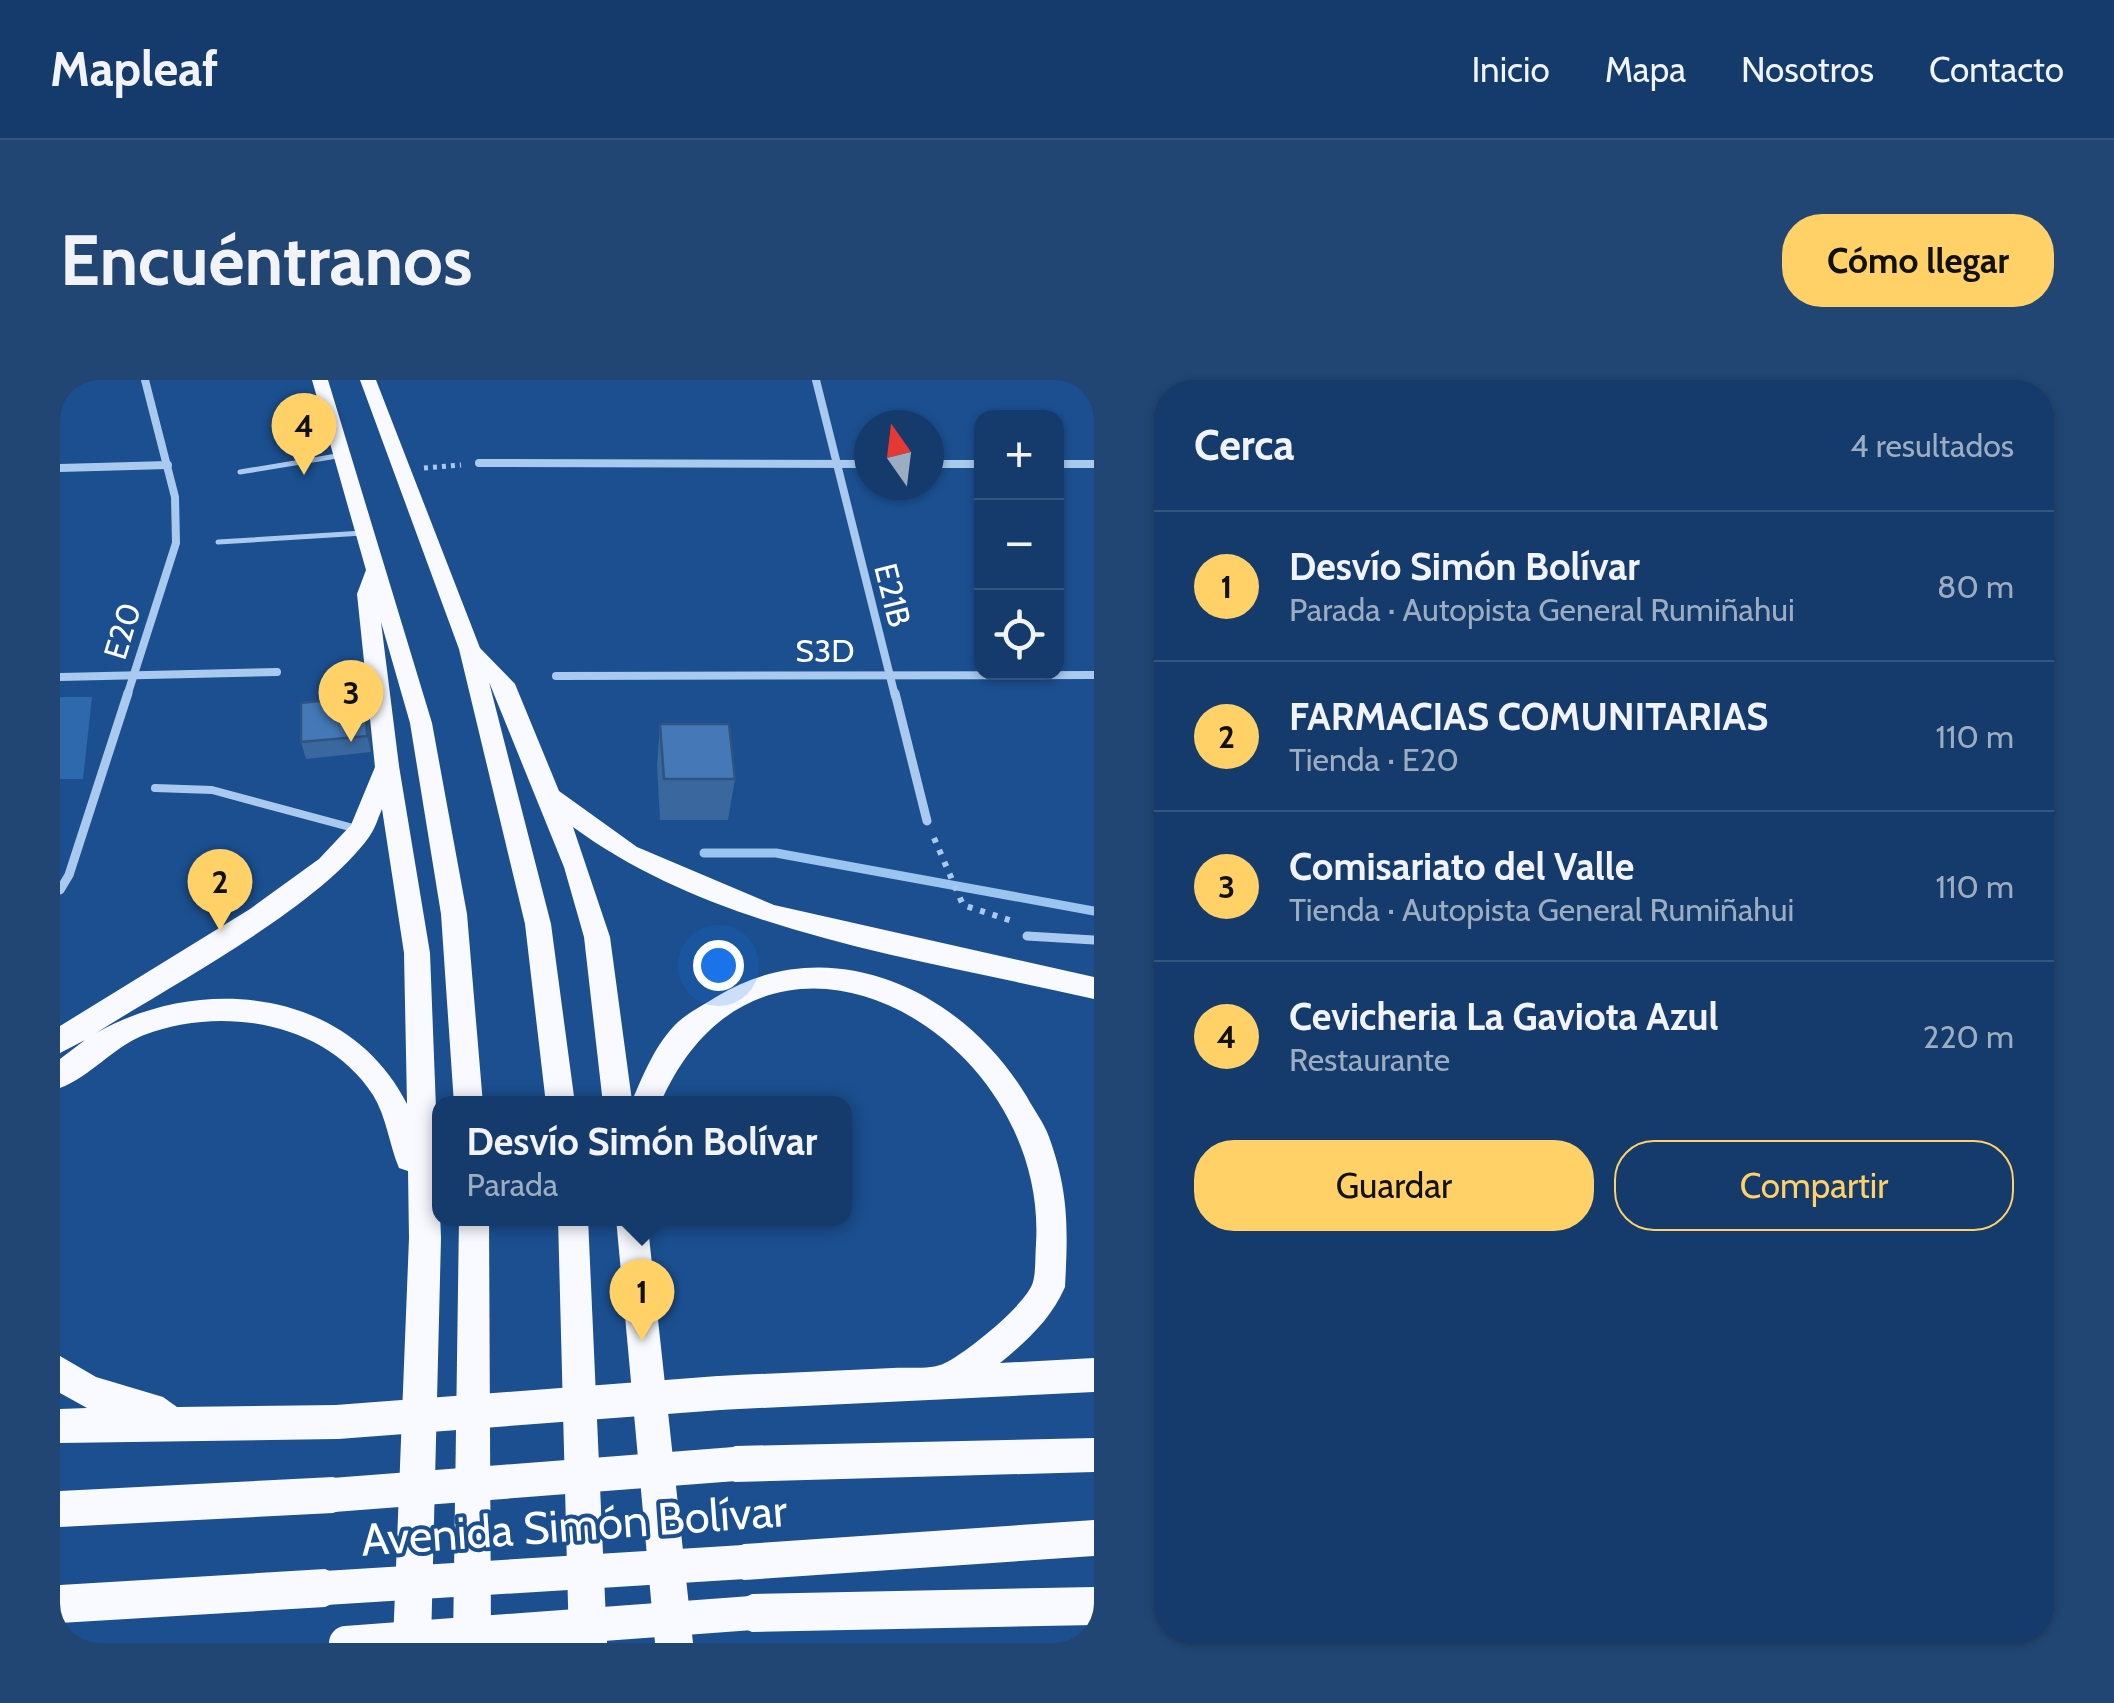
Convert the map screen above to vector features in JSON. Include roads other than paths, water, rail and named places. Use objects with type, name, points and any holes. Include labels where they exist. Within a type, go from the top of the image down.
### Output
[{"type":"highway","points":[[320,380],[421,723],[454,914],[468,1096]]},
{"type":"highway","points":[[368,380],[470,650],[538,924],[560,1096]]},
{"type":"highway","points":[[377,568],[369,580],[367,594],[387,766],[416,954],[425,1238],[412,1643]]},
{"type":"highway","points":[[470,650],[504,684],[550,798],[597,937],[617,1096]]},
{"type":"highway","points":[[60,1041],[306,883],[336,858],[361,830],[387,766]]},
{"type":"highway","points":[[550,798],[628,854],[770,914],[1094,988]]},
{"type":"highway","points":[[650,1096],[669,1054],[690,1027],[737,996],[788,979],[840,976],[894,988],[958,1016],[1027,1075],[1064,1144],[1070,1177],[1069,1216],[1062,1252],[1047,1290],[1028,1315],[950,1381]]},
{"type":"highway","points":[[60,1076],[124,1031],[155,1020],[223,1010],[266,1012],[309,1022],[363,1060],[404,1125],[425,1238]]},
{"type":"highway","points":[[472,1643],[474,1226]]},
{"type":"highway","points":[[573,1226],[588,1643]]},
{"type":"highway","points":[[631,1226],[674,1643]]},
{"type":"highway","points":[[60,1373],[88,1392],[188,1422]]},
{"type":"highway","points":[[60,1426],[336,1422],[719,1392],[1094,1375]]},
{"type":"highway","name":"Avenida Simón Bolívar","points":[[60,1509],[333,1494],[735,1464],[1094,1455]]},
{"type":"highway","name":"Avenida Simón Bolívar","points":[[60,1604],[1094,1538]]},
{"type":"highway","points":[[346,1643],[752,1614],[1094,1606]]},
{"type":"highway","points":[[1013,1608],[1094,1622]]},
{"type":"street","name":"E20","points":[[60,890],[69,875],[176,542],[175,497],[145,380]]},
{"type":"street","name":"E21B","points":[[816,380],[927,822]]},
{"type":"street","points":[[479,464],[854,464]]},
{"type":"street","points":[[944,464],[974,464]]},
{"type":"street","points":[[1064,464],[1094,464]]},
{"type":"street","points":[[60,468],[168,465]]},
{"type":"street","points":[[60,677],[277,672]]},
{"type":"street","name":"S3D","points":[[556,676],[1094,674]]},
{"type":"street","points":[[1028,936],[1094,940]]},
{"type":"lane","points":[[240,472],[343,455]]},
{"type":"lane","points":[[218,542],[367,532]]},
{"type":"lane","points":[[155,788],[212,790],[361,830]]},
{"type":"waterway","points":[[704,853],[776,853],[1094,911]]},
{"type":"place","name":"Cevicheria La Gaviota Azul","points":[[304,475]]},
{"type":"place","name":"Comisariato del Valle","points":[[351,742]]},
{"type":"place","name":"FARMACIAS COMUNITARIAS","points":[[220,931]]},
{"type":"place","name":"Desvío Simón Bolívar","points":[[642,1341]]}]
